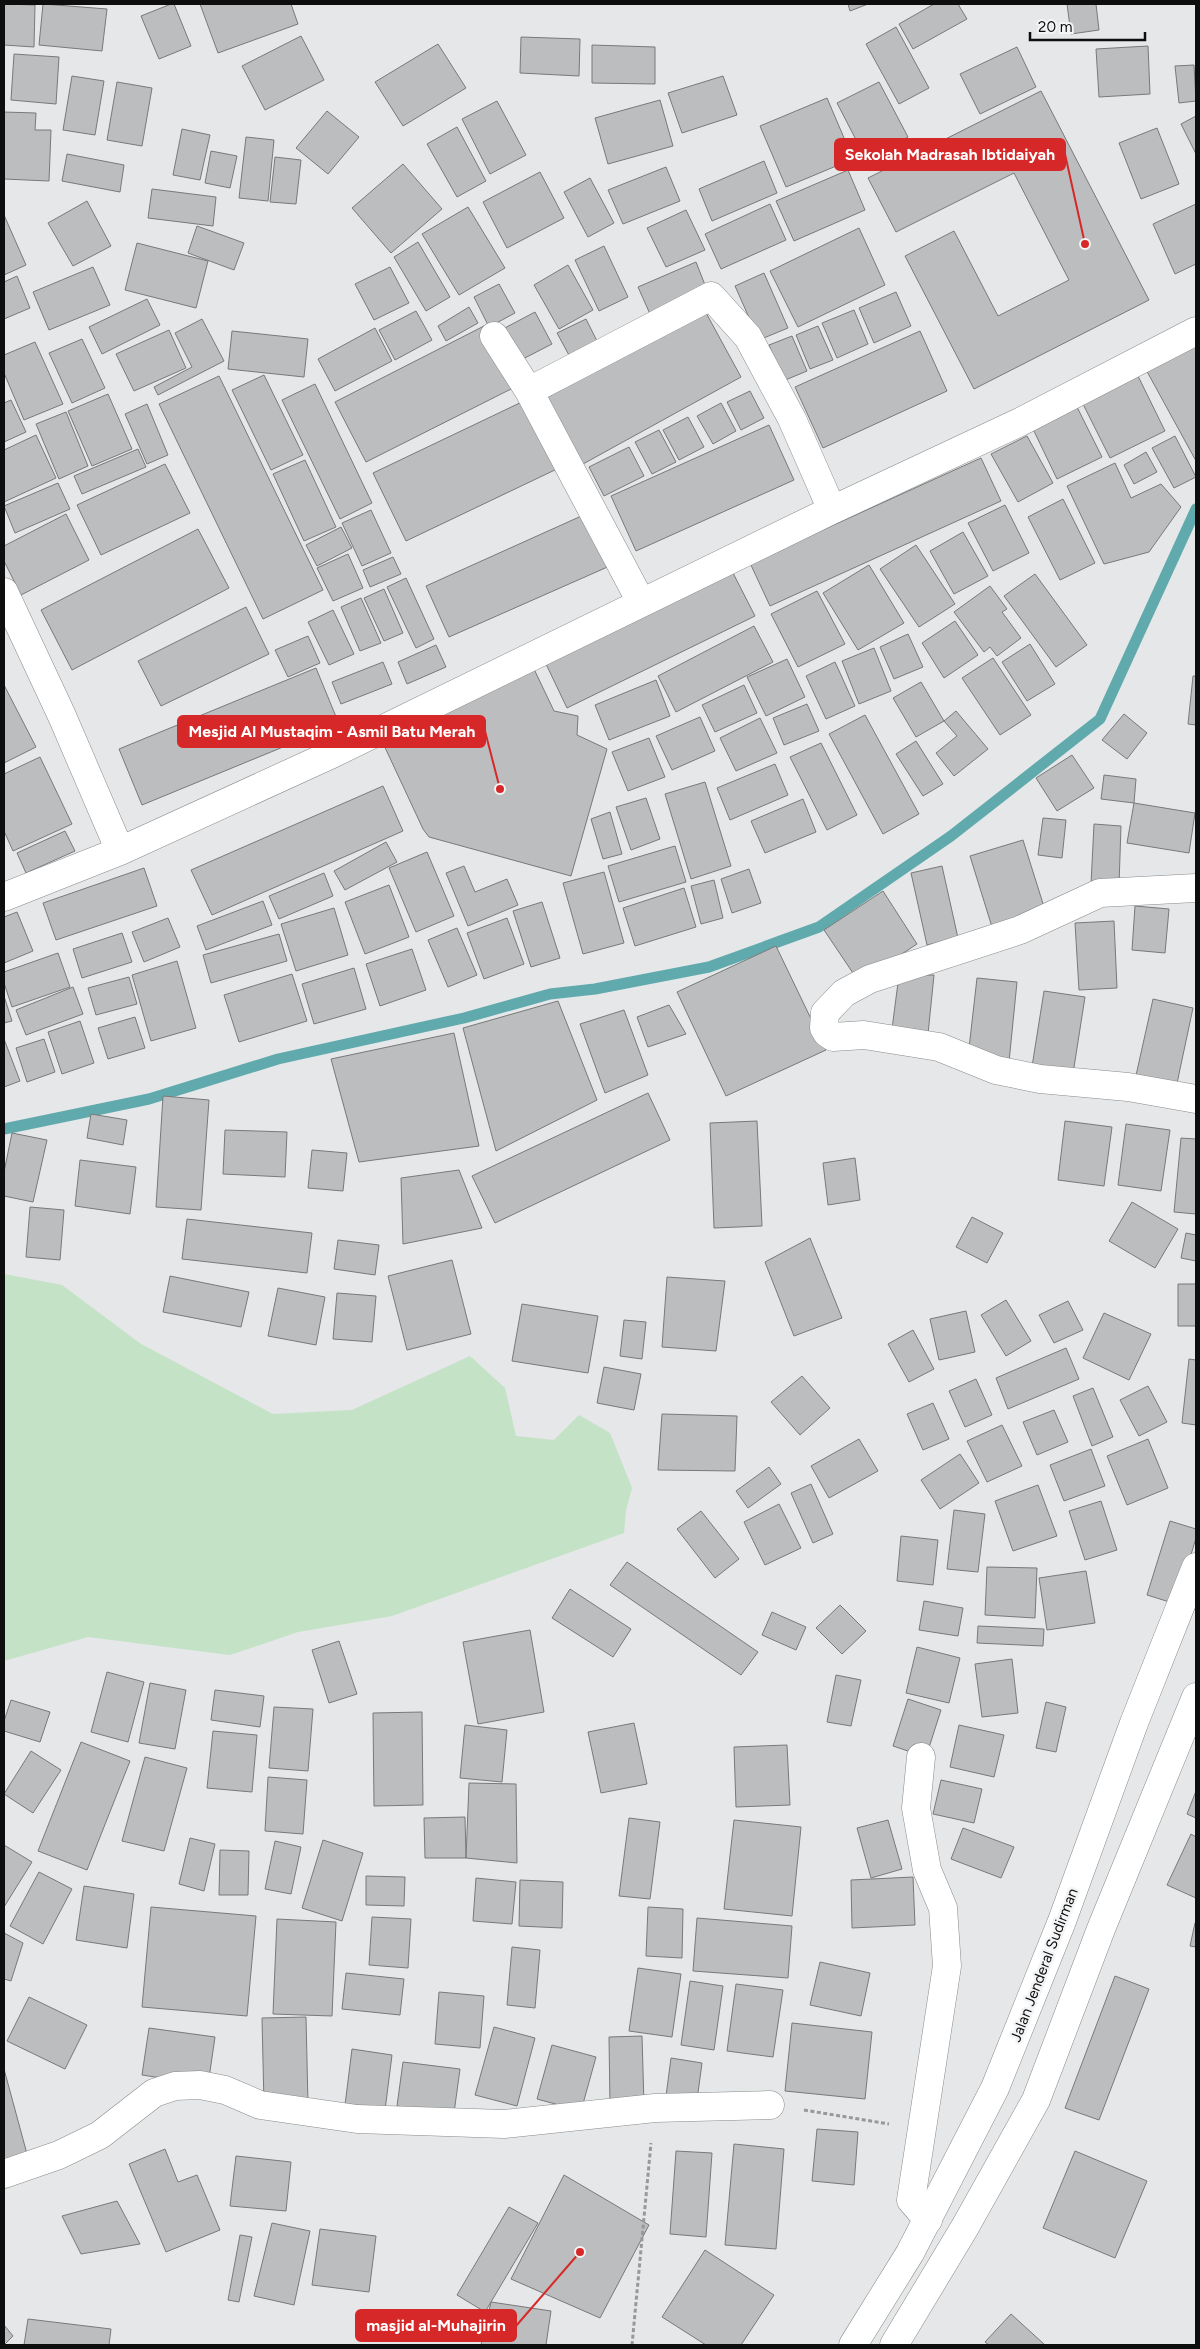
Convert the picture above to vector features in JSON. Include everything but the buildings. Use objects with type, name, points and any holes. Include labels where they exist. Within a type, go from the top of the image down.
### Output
[{"type":"main road","points":[[530,391],[710,296],[748,337],[792,418],[832,510]]},
{"type":"main road","points":[[4,897],[120,851],[332,754],[641,602],[1018,423],[1196,331]]},
{"type":"main road","points":[[494,336],[530,391],[641,602]]},
{"type":"main road","points":[[4,592],[62,716],[120,851]]},
{"type":"main road","points":[[1196,888],[1100,893],[1020,930],[870,979],[844,993],[825,1013],[824,1020],[827,1034],[833,1037],[864,1035],[939,1047],[996,1070],[1040,1080],[1128,1088],[1196,1099]]},
{"type":"main road","name":"Jalan Jenderal Sudirman","points":[[853,2345],[928,2220],[995,2088],[1062,1921],[1134,1723],[1196,1567]]},
{"type":"main road","points":[[899,2342],[1036,2100],[1101,1930],[1196,1697]]},
{"type":"main road","points":[[921,1757],[916,1808],[927,1870],[943,1908],[947,1966],[911,2200],[928,2220]]},
{"type":"main road","points":[[4,2174],[59,2155],[100,2135],[154,2093],[175,2086],[200,2085],[225,2090],[260,2104],[357,2119],[504,2124],[655,2108],[770,2105]]},
{"type":"path","points":[[770,2105],[922,2130]]},
{"type":"path","points":[[632,2345],[655,2108]]},
{"type":"green space","points":[[4,1274],[62,1285],[141,1344],[273,1414],[352,1410],[470,1356],[505,1388],[516,1436],[554,1440],[579,1415],[610,1433],[632,1488],[626,1510],[624,1533],[392,1616],[298,1632],[230,1655],[88,1637],[4,1661]]},
{"type":"waterway","points":[[4,1129],[149,1099],[278,1059],[464,1018],[550,994],[595,989],[709,967],[819,927],[951,836],[1100,719],[1196,509]]},
{"type":"place","name":"Sekolah Madrasah Ibtidaiyah","points":[[1085,244]]},
{"type":"place","name":"Mesjid Al Mustaqim - Asmil Batu Merah","points":[[500,789]]},
{"type":"place","name":"masjid al-Muhajirin","points":[[580,2252]]}]
